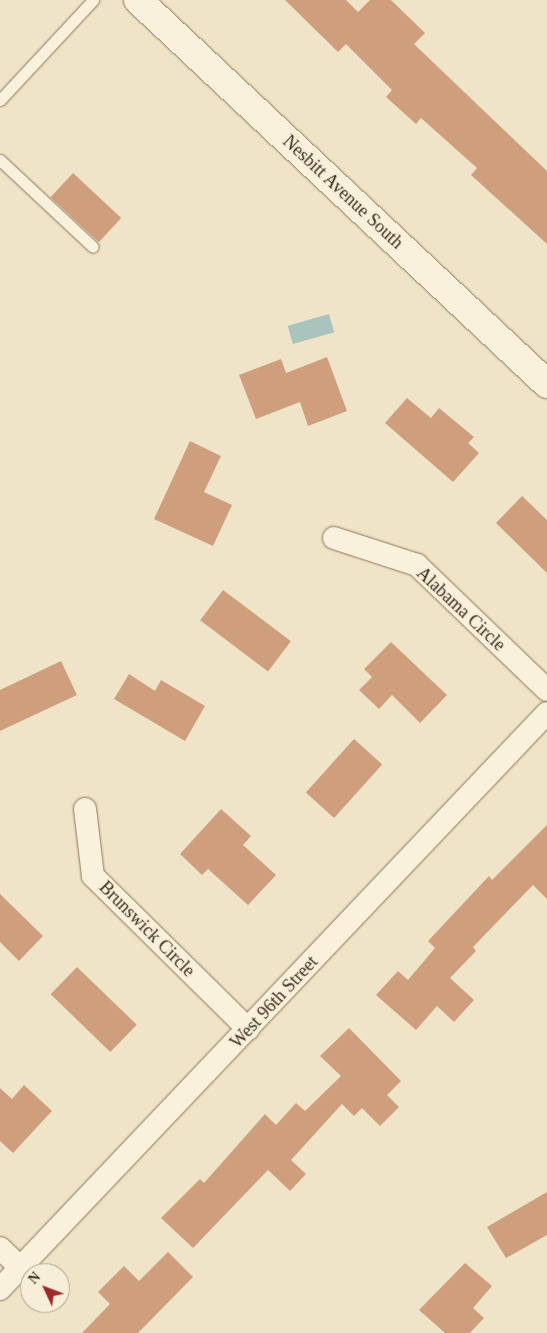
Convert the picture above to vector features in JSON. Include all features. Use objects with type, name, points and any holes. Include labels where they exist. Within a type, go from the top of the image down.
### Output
[{"type":"street","name":"Nesbitt Avenue South","points":[[138,0],[547,384]]},
{"type":"street","name":"Alabama Circle","points":[[334,538],[416,565],[547,690]]},
{"type":"street","name":"West 96th Street","points":[[25,1263],[546,718]]},
{"type":"street","name":"Brunswick Circle","points":[[85,809],[93,876],[248,1029]]},
{"type":"street","points":[[0,1248],[20,1268]]},
{"type":"street","name":"West 96th Street","points":[[0,1290],[20,1268]]},
{"type":"lane","points":[[0,100],[93,0]]},
{"type":"lane","points":[[0,160],[94,247]]},
{"type":"water","points":[[329,314],[334,332],[293,344],[288,326]]},
{"type":"building","points":[[285,0],[346,0],[358,12],[370,0],[391,0],[425,33],[414,44],[547,171],[547,244],[471,175],[477,168],[421,118],[416,124],[386,97],[392,90],[346,44],[338,52]]},
{"type":"building","points":[[73,173],[121,218],[99,242],[50,197]]},
{"type":"building","points":[[327,357],[347,411],[308,426],[300,402],[256,419],[239,375],[281,359],[286,373]]},
{"type":"building","points":[[407,398],[431,418],[439,408],[474,437],[468,443],[479,453],[453,482],[385,423]]},
{"type":"building","points":[[190,441],[221,456],[204,492],[232,505],[213,546],[154,519]]},
{"type":"building","points":[[522,496],[547,520],[547,573],[496,523]]},
{"type":"building","points":[[223,590],[291,641],[268,672],[200,620]]},
{"type":"building","points":[[391,642],[447,695],[420,723],[392,695],[379,709],[359,690],[372,677],[364,669]]},
{"type":"building","points":[[61,661],[77,695],[0,731],[0,690]]},
{"type":"building","points":[[129,674],[155,691],[161,680],[205,706],[185,741],[114,699]]},
{"type":"building","points":[[354,739],[382,764],[334,818],[306,793]]},
{"type":"building","points":[[221,809],[251,836],[243,845],[276,875],[248,905],[208,869],[202,875],[180,854]]},
{"type":"building","points":[[547,825],[547,899],[533,885],[473,947],[476,951],[450,978],[474,1000],[454,1022],[437,1006],[416,1030],[376,995],[398,971],[408,980],[435,948],[428,941],[489,876],[492,880]]},
{"type":"building","points":[[0,894],[43,936],[19,961],[0,942]]},
{"type":"building","points":[[77,967],[137,1025],[110,1052],[51,994]]},
{"type":"building","points":[[349,1028],[401,1081],[387,1095],[399,1107],[380,1126],[362,1108],[354,1116],[342,1104],[291,1160],[306,1174],[290,1191],[268,1170],[193,1248],[161,1218],[200,1179],[204,1183],[265,1114],[276,1125],[296,1103],[305,1111],[341,1076],[320,1056]]},
{"type":"building","points":[[24,1085],[52,1111],[13,1153],[0,1141],[0,1088],[12,1099]]},
{"type":"building","points":[[547,1192],[547,1235],[506,1258],[487,1227]]},
{"type":"building","points":[[168,1252],[193,1277],[138,1333],[82,1333],[110,1304],[98,1292],[124,1266],[139,1281]]},
{"type":"building","points":[[465,1263],[492,1286],[473,1308],[484,1318],[470,1333],[445,1333],[419,1310]]}]
